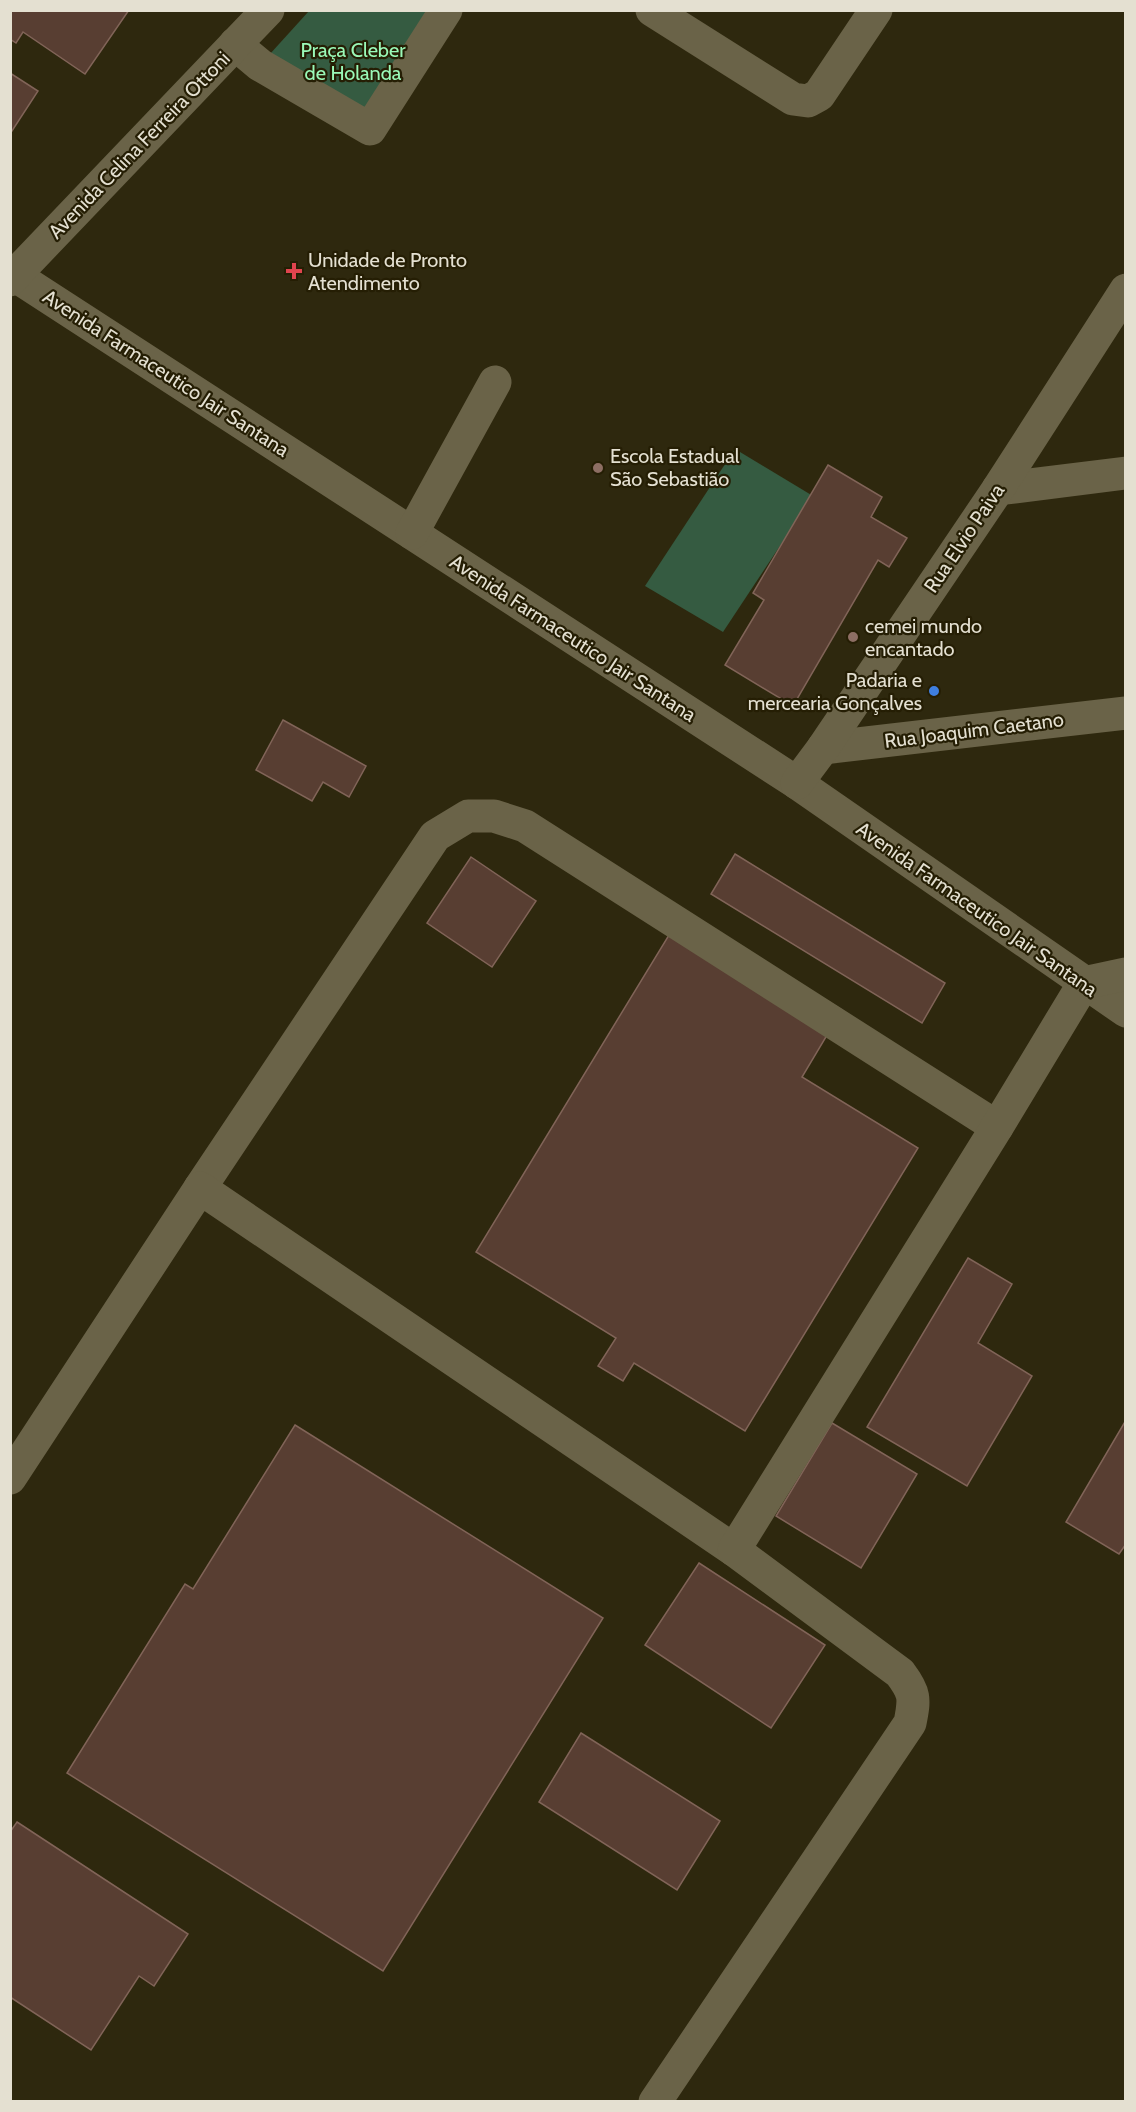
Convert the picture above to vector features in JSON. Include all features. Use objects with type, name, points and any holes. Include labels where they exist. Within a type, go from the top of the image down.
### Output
[{"type":"street","name":"Avenida Celina Ferreira Ottoni","points":[[12,278],[268,10]]},
{"type":"street","points":[[235,44],[260,65],[370,129],[446,10]]},
{"type":"street","points":[[652,10],[793,99],[808,101],[819,95],[876,10]]},
{"type":"street","name":"Avenida Farmaceutico Jair Santana","points":[[12,278],[412,533],[797,783],[1083,984],[1125,1011]]},
{"type":"street","name":"Rua Elvio Paiva","points":[[797,783],[998,489],[1125,290]]},
{"type":"street","points":[[412,533],[495,382]]},
{"type":"street","points":[[998,489],[1125,473]]},
{"type":"street","name":"Rua Joaquim Caetano","points":[[823,748],[1125,713]]},
{"type":"street","points":[[10,1478],[435,836],[468,816],[494,816],[525,826],[997,1127]]},
{"type":"street","points":[[734,1550],[997,1127],[1083,984],[1125,975]]},
{"type":"street","points":[[200,1188],[734,1550],[900,1673],[911,1688],[913,1705],[910,1723],[655,2102]]},
{"type":"green space","name":"Praça Cleber de Holanda","points":[[309,11],[446,11],[370,129],[260,65]]},
{"type":"green space","points":[[735,449],[813,496],[723,632],[645,586]]},
{"type":"building","points":[[10,10],[129,10],[85,74],[23,32],[16,43],[10,39]]},
{"type":"building","points":[[10,73],[38,91],[10,134]]},
{"type":"building","points":[[828,465],[882,497],[871,517],[907,538],[889,567],[878,560],[793,706],[725,665],[764,600],[753,593]]},
{"type":"building","points":[[283,720],[366,766],[349,797],[323,782],[312,801],[256,770]]},
{"type":"building","points":[[735,854],[945,983],[922,1023],[711,894]]},
{"type":"building","points":[[471,857],[536,901],[492,967],[427,923]]},
{"type":"building","points":[[683,912],[842,1010],[802,1077],[918,1148],[745,1431],[634,1363],[623,1381],[598,1366],[616,1338],[476,1252]]},
{"type":"building","points":[[968,1258],[1012,1284],[978,1343],[1032,1376],[967,1486],[867,1427]]},
{"type":"building","points":[[1126,1420],[1126,1544],[1119,1554],[1066,1522]]},
{"type":"building","points":[[832,1423],[917,1474],[861,1568],[776,1516]]},
{"type":"building","points":[[295,1425],[603,1618],[383,1971],[67,1773],[185,1584],[193,1589]]},
{"type":"building","points":[[699,1563],[825,1645],[771,1728],[645,1645]]},
{"type":"building","points":[[581,1733],[720,1821],[677,1890],[539,1802]]},
{"type":"building","points":[[17,1822],[188,1934],[154,1986],[139,1976],[91,2050],[10,1997],[10,1832]]},
{"type":"place","name":"Unidade de Pronto Atendimento","points":[[294,271]]},
{"type":"place","name":"Escola Estadual São Sebastião","points":[[598,468]]},
{"type":"place","name":"cemei mundo encantado","points":[[853,637]]},
{"type":"place","name":"Padaria e mercearia Gonçalves","points":[[934,691]]}]
